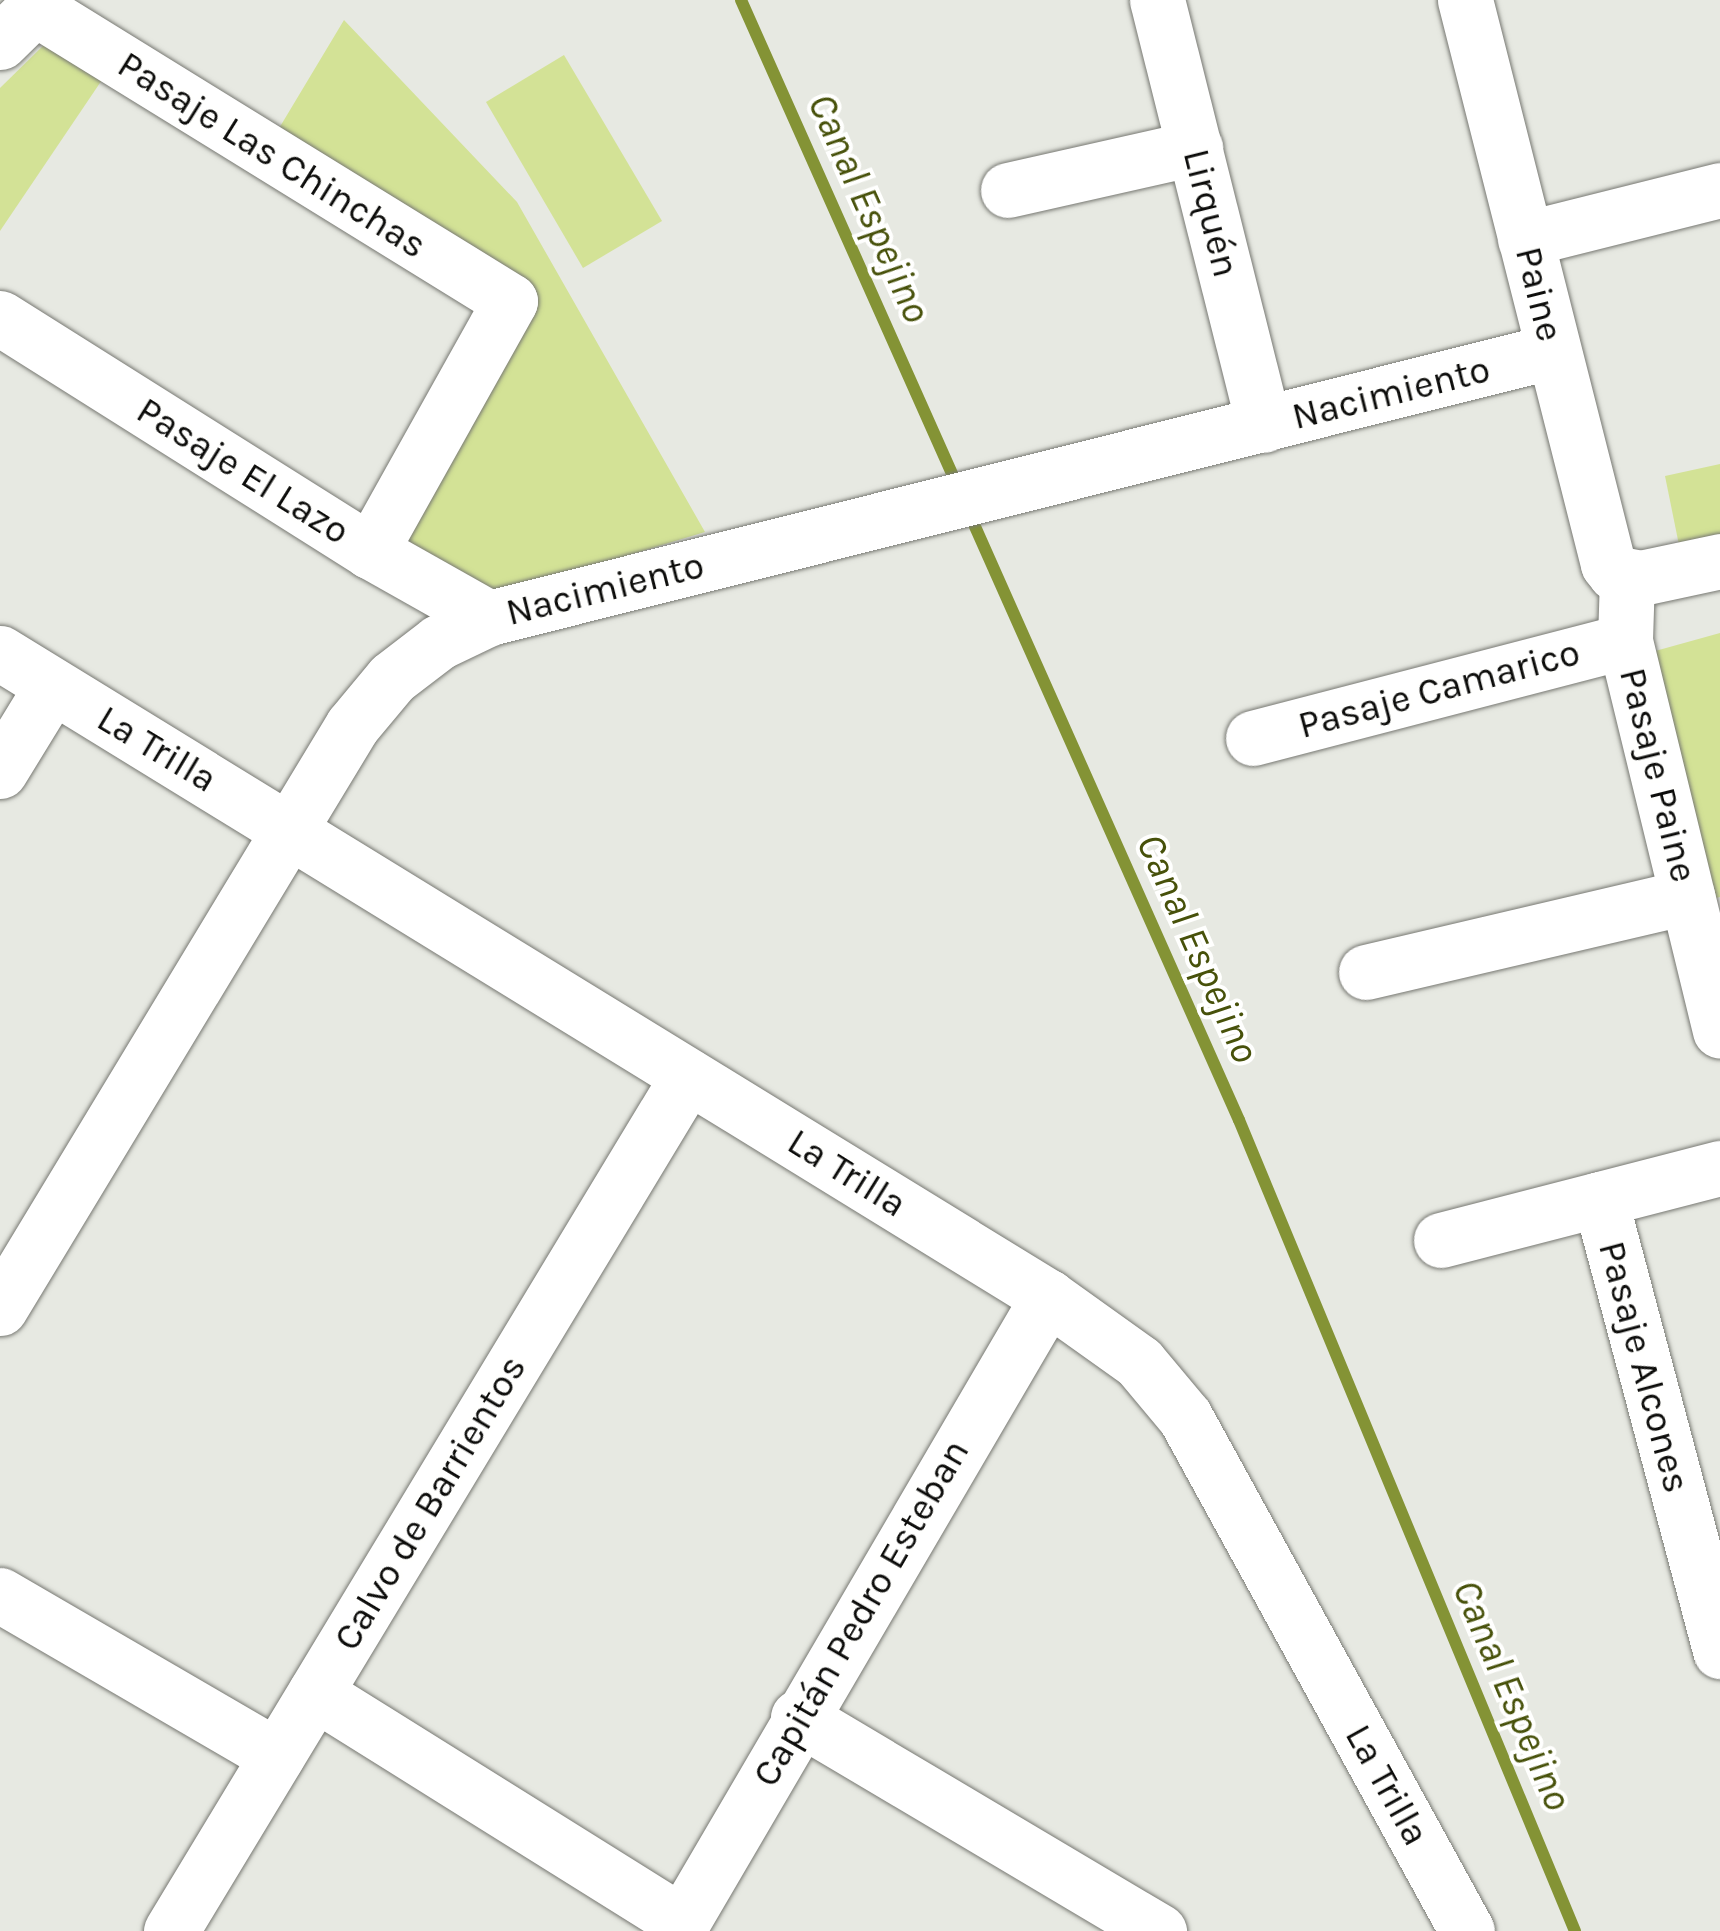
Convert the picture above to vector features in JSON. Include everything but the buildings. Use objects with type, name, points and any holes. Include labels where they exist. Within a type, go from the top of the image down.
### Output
[{"type":"street","name":"Lirquén","points":[[1157,0],[1264,426]]},
{"type":"street","name":"Paine","points":[[1465,0],[1602,548],[1615,573],[1627,576]]},
{"type":"street","name":"Pasaje Las Chinchas","points":[[26,17],[510,302],[370,551]]},
{"type":"street","points":[[1008,190],[1194,148]]},
{"type":"street","points":[[1525,239],[1720,190]]},
{"type":"street","name":"Pasaje El Lazo","points":[[0,318],[370,551],[489,618]]},
{"type":"street","name":"Nacimiento","points":[[6,1286],[292,830],[352,726],[392,678],[438,642],[489,618],[1000,493],[1553,351]]},
{"type":"street","points":[[1627,576],[1720,561]]},
{"type":"street","name":"Pasaje Paine","points":[[1627,576],[1625,640],[1720,1030]]},
{"type":"street","name":"Pasaje Camarico","points":[[1253,738],[1625,640]]},
{"type":"street","name":"La Trilla","points":[[0,653],[1048,1297],[1139,1362],[1185,1418],[1460,1928]]},
{"type":"street","points":[[0,772],[52,686]]},
{"type":"street","points":[[1366,972],[1687,898]]},
{"type":"street","name":"Calvo de Barrientos","points":[[171,1931],[688,1076]]},
{"type":"street","points":[[1441,1240],[1720,1168]]},
{"type":"street","name":"Pasaje Alcones","points":[[1600,1198],[1720,1651]]},
{"type":"street","name":"Capitán Pedro Esteban","points":[[680,1926],[798,1717],[1048,1297]]},
{"type":"street","points":[[0,1595],[277,1756]]},
{"type":"street","points":[[315,1692],[680,1926]]},
{"type":"street","points":[[798,1717],[1159,1931]]},
{"type":"green space","points":[[344,20],[517,202],[705,532],[491,597],[399,552],[521,326],[278,130]]},
{"type":"green space","points":[[50,39],[106,74],[0,231],[0,88]]},
{"type":"green space","points":[[564,55],[662,221],[583,268],[486,102]]},
{"type":"green space","points":[[1720,464],[1720,536],[1679,545],[1665,476]]},
{"type":"green space","points":[[1720,633],[1720,897],[1712,899],[1648,653]]},
{"type":"waterway","name":"Canal Espejino","points":[[741,0],[957,485]]},
{"type":"waterway","name":"Canal Espejino","points":[[969,513],[1239,1120],[1575,1931]]}]
